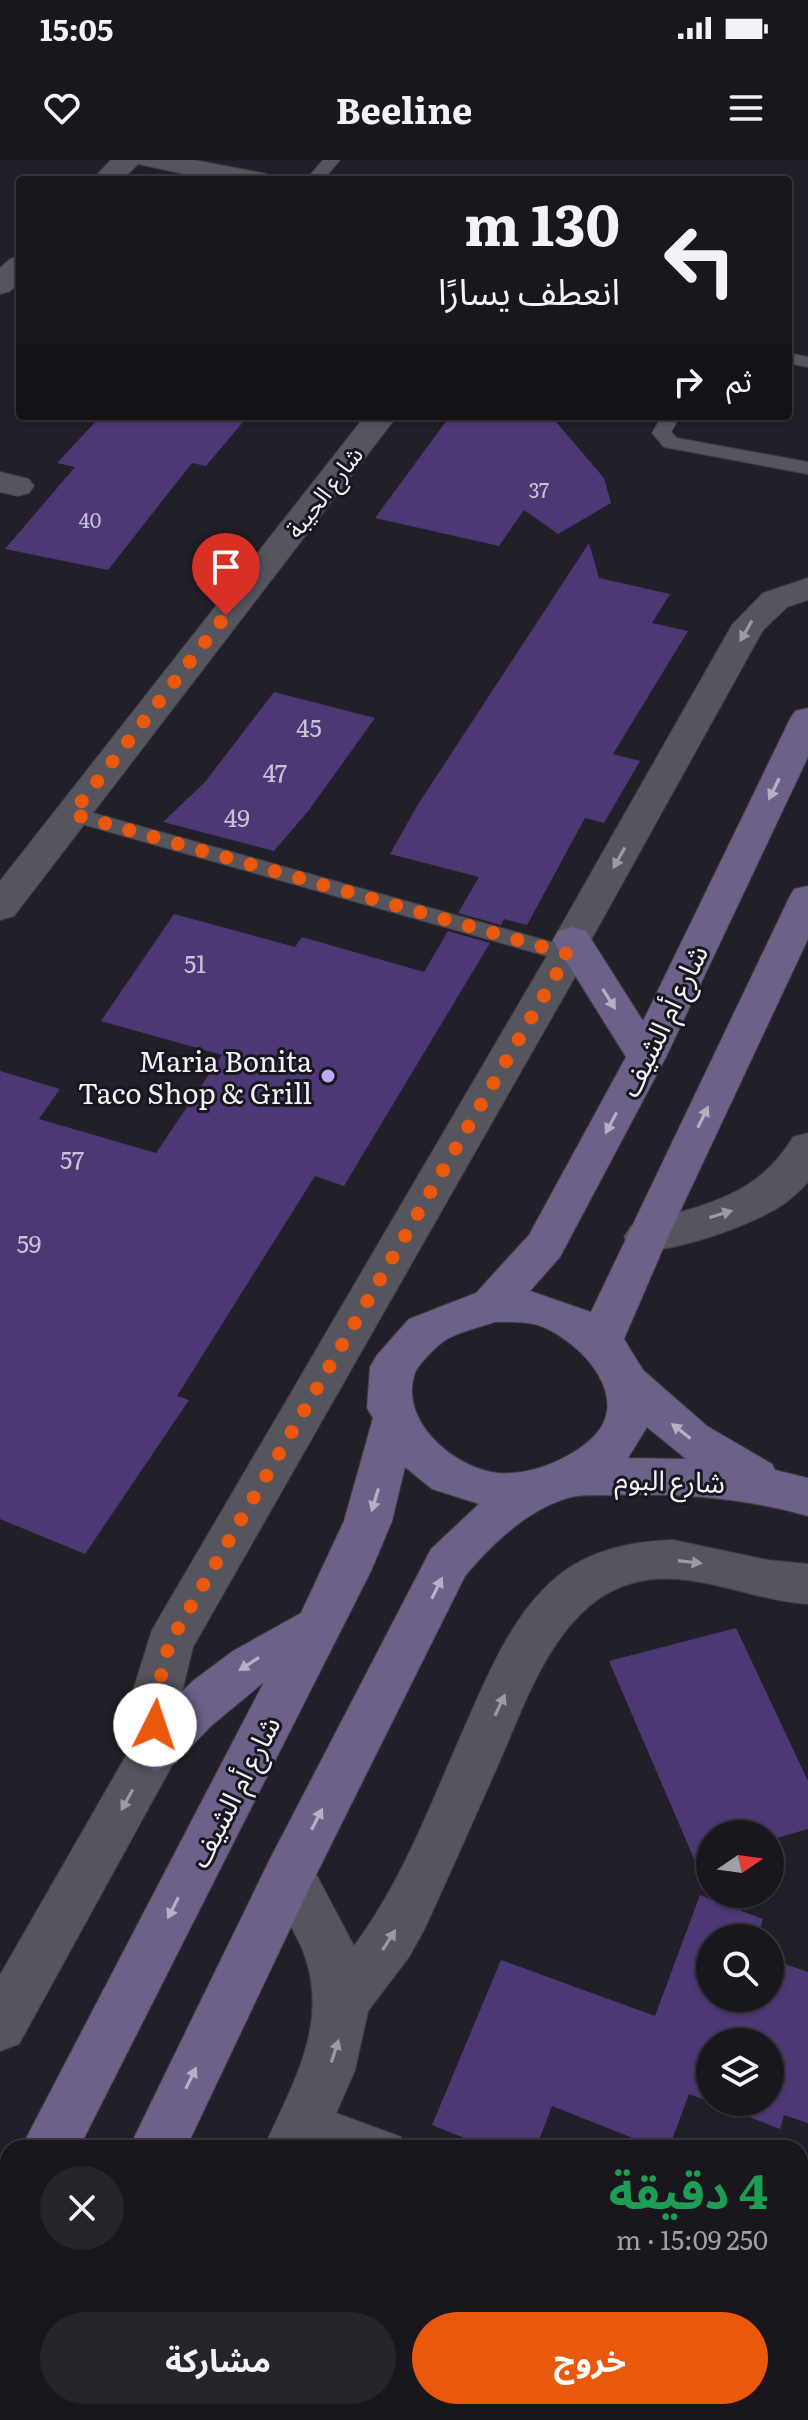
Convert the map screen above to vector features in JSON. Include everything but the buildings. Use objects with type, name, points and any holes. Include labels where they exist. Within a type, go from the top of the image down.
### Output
[{"type":"main road","name":"شارع أم الشيف","points":[[492,1305],[545,1246],[646,1057],[808,719]]},
{"type":"main road","points":[[601,1341],[646,1237],[808,898]]},
{"type":"main road","points":[[570,947],[646,1057]]},
{"type":"main road","points":[[161,2140],[289,1875],[448,1563],[473,1532],[505,1508],[593,1466],[611,1449],[623,1428],[629,1405],[627,1382],[617,1360],[601,1341],[579,1324],[552,1312],[523,1306],[492,1305],[459,1312],[430,1326],[408,1345],[394,1370],[389,1397],[393,1424],[410,1450],[447,1475],[469,1484],[505,1490],[555,1484]]},
{"type":"main road","name":"شارع البوم","points":[[627,1382],[691,1439],[790,1492]]},
{"type":"main road","name":"شارع أم الشيف","points":[[53,2140],[318,1627],[368,1521],[384,1473],[393,1424]]},
{"type":"main road","name":"شارع البوم","points":[[555,1484],[669,1476],[790,1492]]},
{"type":"main road","points":[[156,1749],[190,1711],[228,1677],[318,1627]]},
{"type":"street","points":[[110,176],[127,160]]},
{"type":"street","points":[[149,160],[235,176]]},
{"type":"street","points":[[0,285],[16,269]]},
{"type":"street","name":"شارع الحيبة","points":[[0,907],[378,420]]},
{"type":"street","points":[[0,2026],[156,1749],[155,1700],[169,1644],[570,947],[755,616],[775,600],[808,588]]},
{"type":"street","points":[[646,1237],[752,1205],[785,1184],[808,1148]]},
{"type":"street","points":[[343,2002],[390,1940],[405,1913],[522,1658],[557,1610],[580,1586],[614,1568],[653,1560],[693,1561],[757,1581],[808,1584]]},
{"type":"street","points":[[289,1875],[334,1955],[343,2002],[339,2042],[299,2133]]},
{"type":"lane","points":[[318,176],[332,160]]},
{"type":"lane","points":[[669,420],[661,433],[671,443],[803,467],[808,447]]},
{"type":"lane","points":[[72,814],[570,947]]},
{"type":"lane","points":[[299,2133],[341,2140]]},
{"type":"place","name":"Maria Bonita Taco Shop & Grill","points":[[328,1076]]},
{"type":"route","points":[[155,1725],[155,1700],[169,1644],[568,954],[72,814],[226,615]]}]
